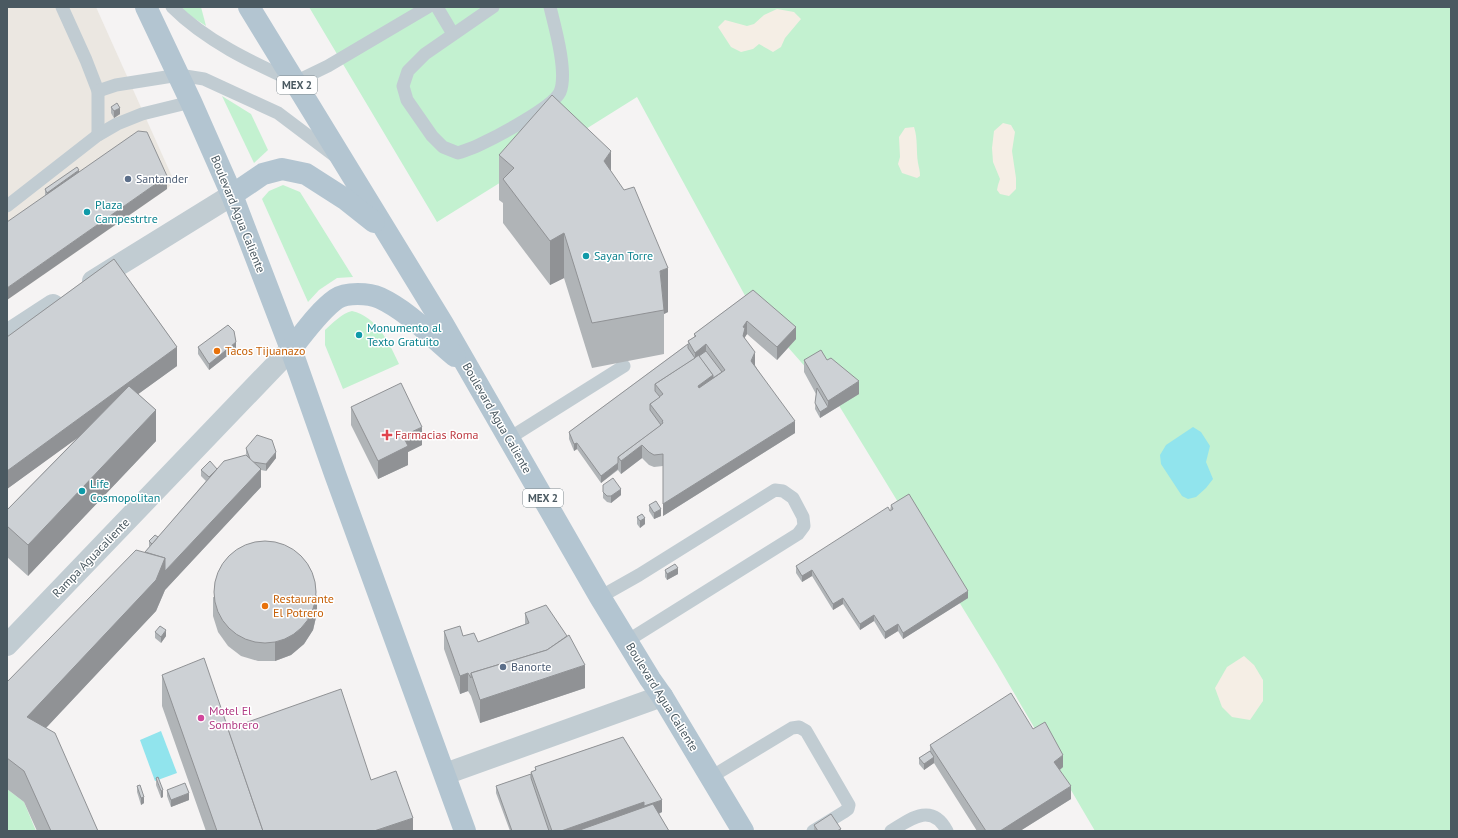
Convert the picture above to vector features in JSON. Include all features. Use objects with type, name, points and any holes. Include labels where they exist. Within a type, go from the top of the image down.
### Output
[{"type":"main road","name":"Boulevard Agua Caliente","points":[[146,7],[191,102],[232,195],[291,349],[335,474],[466,831]]},
{"type":"main road","name":"Boulevard Agua Caliente","points":[[249,7],[466,365],[600,597],[662,696],[743,831]]},
{"type":"main road","points":[[232,195],[263,174],[282,169],[306,174],[345,199],[387,233]]},
{"type":"main road","points":[[291,349],[323,310],[337,298],[352,293],[379,298],[407,315],[466,365]]},
{"type":"street","points":[[7,335],[232,195]]},
{"type":"street","name":"Rampa Aguacaliente","points":[[7,645],[291,349]]},
{"type":"street","points":[[445,774],[662,696]]},
{"type":"lane","points":[[62,7],[98,91],[98,135]]},
{"type":"lane","points":[[172,7],[184,19],[221,45],[250,62],[295,82],[328,66],[428,7]]},
{"type":"lane","points":[[437,7],[453,34]]},
{"type":"lane","points":[[493,7],[425,54],[408,71],[403,86],[407,100],[432,136],[442,147],[458,153],[480,145],[531,116],[554,100],[560,92],[562,84],[562,56],[550,7]]},
{"type":"lane","points":[[98,91],[116,85],[178,75],[204,79],[278,113],[344,163]]},
{"type":"lane","points":[[7,206],[98,135],[117,124],[142,114],[191,102]]},
{"type":"lane","points":[[508,439],[624,366]]},
{"type":"lane","points":[[600,597],[775,490],[783,491],[793,498],[803,517],[804,526],[798,534],[627,641]]},
{"type":"lane","points":[[711,777],[792,728],[800,727],[806,731],[849,805],[848,809],[844,812],[813,831]]},
{"type":"lane","points":[[891,831],[918,816],[926,814],[934,817],[943,824],[947,831]]},
{"type":"shaded area","points":[[7,7],[96,7],[174,181],[167,189],[7,300]]},
{"type":"green space","points":[[182,7],[201,7],[206,26],[186,13]]},
{"type":"green space","points":[[309,7],[1451,7],[1451,831],[1095,831],[997,664],[838,404],[749,303],[637,97],[437,222]]},
{"type":"green space","points":[[222,96],[251,114],[268,150],[254,163]]},
{"type":"green space","points":[[283,185],[300,192],[353,277],[337,278],[319,290],[308,302],[262,199],[269,191]]},
{"type":"green space","points":[[352,311],[361,314],[375,325],[391,347],[399,364],[343,389],[325,345],[325,330],[341,316]]},
{"type":"green space","points":[[7,789],[24,802],[36,831],[7,831]]},
{"type":"sand","points":[[777,9],[794,12],[801,19],[785,38],[781,47],[773,52],[759,44],[753,49],[741,52],[731,47],[718,27],[725,20],[747,26],[754,24],[764,15]]},
{"type":"sand","points":[[1003,123],[1011,125],[1015,132],[1012,151],[1016,189],[1009,196],[1000,194],[997,190],[1000,179],[993,162],[992,148],[994,131]]},
{"type":"sand","points":[[914,127],[920,174],[917,178],[902,173],[898,164],[900,157],[899,137],[905,128]]},
{"type":"sand","points":[[1244,656],[1254,665],[1263,680],[1263,701],[1250,720],[1232,717],[1222,707],[1215,688],[1227,667]]},
{"type":"water","points":[[1193,427],[1201,432],[1210,446],[1206,462],[1213,479],[1196,497],[1188,499],[1182,496],[1161,464],[1160,455],[1166,445]]},
{"type":"water","points":[[161,731],[177,773],[155,781],[140,740]]},
{"type":"building","name":"Sayan Torre","points":[[552,95],[611,151],[604,161],[624,190],[634,187],[668,268],[660,271],[664,310],[592,323],[564,233],[550,241],[503,179],[514,168],[499,155]]},
{"type":"building","points":[[117,103],[120,108],[114,111],[111,107]]},
{"type":"building","name":"Plaza Campestrtre","points":[[138,131],[147,132],[167,176],[7,288],[7,222]]},
{"type":"building","points":[[77,167],[79,170],[47,193],[45,189]]},
{"type":"building","points":[[114,259],[177,347],[7,471],[7,337]]},
{"type":"building","points":[[753,290],[796,327],[777,347],[747,321],[743,327],[745,328],[743,336],[755,352],[751,361],[795,421],[663,504],[663,454],[654,455],[642,445],[621,461],[618,457],[663,423],[650,404],[663,394],[655,384],[699,355],[713,375],[698,386],[699,388],[725,370],[706,344],[695,353],[688,341],[696,336],[694,334]]},
{"type":"building","name":"Tacos Tijuanazo","points":[[228,325],[234,331],[236,342],[209,364],[198,347]]},
{"type":"building","points":[[688,344],[688,348],[695,358],[655,384],[655,391],[660,397],[650,404],[650,410],[661,425],[618,457],[618,463],[601,476],[577,443],[574,444],[569,432]]},
{"type":"building","points":[[821,350],[827,360],[831,358],[859,381],[828,401],[804,360]]},
{"type":"building","points":[[706,351],[722,372],[713,378],[713,375],[699,356]]},
{"type":"building","name":"Farmacias Roma","points":[[401,383],[422,427],[403,436],[408,446],[378,461],[351,407]]},
{"type":"building","points":[[129,386],[156,410],[28,545],[7,526],[7,510]]},
{"type":"building","points":[[817,388],[828,407],[820,412],[815,403]]},
{"type":"building","points":[[257,435],[272,440],[276,452],[266,464],[253,462],[250,459],[246,448]]},
{"type":"building","points":[[246,455],[261,469],[165,571],[165,558],[145,552],[224,461]]},
{"type":"building","points":[[210,461],[217,469],[209,477],[201,470]]},
{"type":"building","points":[[613,478],[621,489],[611,496],[607,496],[603,492],[603,485]]},
{"type":"building","points":[[909,494],[968,591],[903,633],[898,624],[885,632],[874,615],[860,624],[843,598],[833,604],[812,570],[802,576],[796,566],[888,507],[890,511],[893,509],[891,505]]},
{"type":"building","points":[[656,501],[661,509],[654,513],[649,505]]},
{"type":"building","points":[[642,514],[645,518],[640,521],[637,517]]},
{"type":"building","points":[[155,535],[158,537],[152,544],[149,541]]},
{"type":"building","name":"Restaurante El Potrero","points":[[265,541],[275,542],[294,549],[308,563],[315,582],[315,602],[308,621],[294,635],[275,642],[265,643],[255,642],[236,635],[222,621],[215,602],[214,592],[215,582],[222,563],[236,549],[255,542]]},
{"type":"building","points":[[136,550],[165,558],[156,580],[27,717],[55,733],[98,831],[51,831],[24,771],[7,758],[7,682]]},
{"type":"building","points":[[675,564],[678,568],[667,574],[665,570]]},
{"type":"building","points":[[546,605],[567,636],[547,650],[471,673],[471,678],[468,673],[460,676],[444,631],[460,626],[463,636],[474,633],[478,642],[529,623],[525,613]]},
{"type":"building","points":[[160,626],[166,630],[161,637],[155,632]]},
{"type":"building","points":[[569,635],[585,665],[480,700],[471,673],[547,650]]},
{"type":"building","points":[[204,658],[263,831],[217,831],[162,675]]},
{"type":"building","points":[[341,689],[371,780],[396,771],[413,818],[374,831],[263,831],[228,729]]},
{"type":"building","points":[[1011,693],[1033,729],[1045,722],[1063,755],[1054,762],[1071,786],[1000,831],[986,831],[930,745]]},
{"type":"building","points":[[623,737],[662,800],[644,806],[644,802],[561,831],[552,831],[531,772],[536,770],[535,767]]},
{"type":"building","points":[[930,751],[934,757],[924,764],[919,758]]},
{"type":"building","points":[[531,774],[531,778],[549,831],[512,831],[496,786]]},
{"type":"building","points":[[158,777],[163,790],[161,791],[156,778]]},
{"type":"building","points":[[185,783],[189,793],[171,800],[167,790]]},
{"type":"building","points":[[140,785],[144,797],[141,798],[137,786]]},
{"type":"building","points":[[653,804],[669,831],[577,831]]},
{"type":"building","points":[[831,814],[841,829],[837,831],[818,831],[814,825]]},
{"type":"place","name":"Santander","points":[[128,179]]},
{"type":"place","name":"Plaza Campestrtre","points":[[87,212]]},
{"type":"place","name":"Sayan Torre","points":[[586,256]]},
{"type":"place","name":"Monumento al Texto Gratuito","points":[[359,335]]},
{"type":"place","name":"Tacos Tijuanazo","points":[[217,351]]},
{"type":"place","name":"Farmacias Roma","points":[[387,435]]},
{"type":"place","name":"Life Cosmopolitan","points":[[82,491]]},
{"type":"place","name":"Restaurante El Potrero","points":[[265,606]]},
{"type":"place","name":"Banorte","points":[[503,667]]},
{"type":"place","name":"Motel El Sombrero","points":[[201,718]]}]
